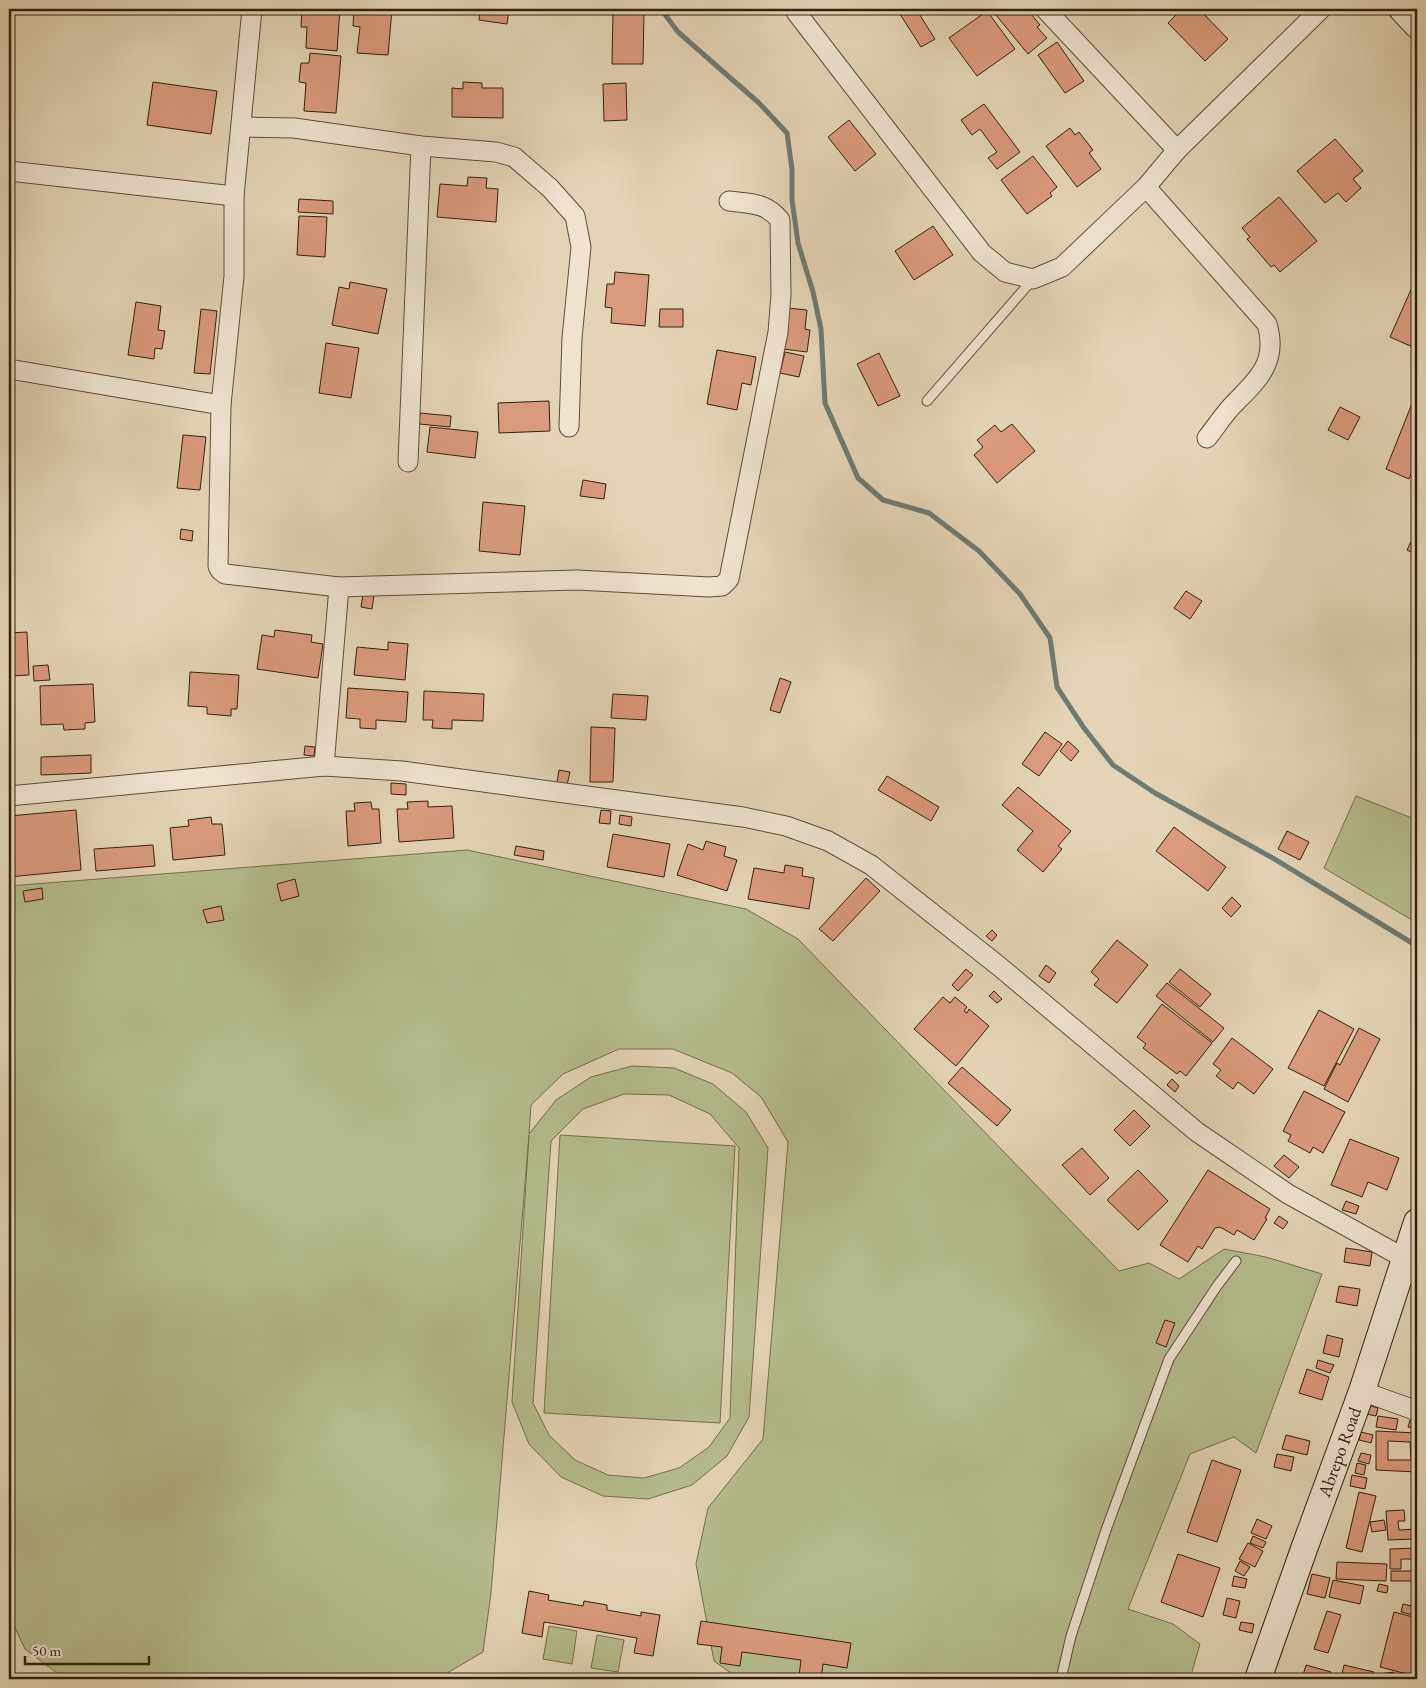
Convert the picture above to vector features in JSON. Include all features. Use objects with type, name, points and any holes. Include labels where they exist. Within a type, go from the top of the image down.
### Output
[{"type":"main road","points":[[1402,9],[1417,25]]},
{"type":"main road","name":"Abrepo Road","points":[[1258,1679],[1300,1558],[1362,1391],[1417,1222]]},
{"type":"street","points":[[252,9],[234,196],[234,276],[221,405],[218,566],[225,574],[339,586],[577,580],[709,587],[722,586],[728,579],[736,541],[778,332],[781,295],[780,220],[772,211],[762,206],[729,201]]},
{"type":"street","points":[[1045,9],[1177,150]]},
{"type":"street","points":[[796,12],[982,253],[1005,272],[1033,279],[1062,267],[1146,187],[1177,150],[1321,9]]},
{"type":"street","points":[[241,127],[294,128],[421,146],[496,152],[514,157],[550,188],[575,216],[581,247],[572,338],[569,427]]},
{"type":"street","points":[[408,462],[421,146]]},
{"type":"street","points":[[9,171],[234,196]]},
{"type":"street","points":[[1146,187],[1266,324],[1271,338],[1264,371],[1255,383],[1229,409],[1207,438]]},
{"type":"street","points":[[9,369],[221,405]]},
{"type":"street","points":[[324,766],[339,586]]},
{"type":"street","points":[[9,796],[324,766],[402,772],[743,816],[786,826],[828,841],[871,864],[1015,979],[1198,1132],[1288,1194],[1404,1258]]},
{"type":"street","points":[[1362,1391],[1417,1411]]},
{"type":"lane","points":[[926,401],[1033,279]]},
{"type":"lane","points":[[1061,1679],[1071,1636],[1106,1530],[1169,1360],[1217,1286],[1236,1261]]},
{"type":"green space","points":[[1356,796],[1417,820],[1417,923],[1324,868]]},
{"type":"green space","points":[[467,850],[746,909],[798,939],[1119,1271],[1149,1263],[1179,1279],[1224,1249],[1266,1257],[1322,1274],[1256,1453],[1234,1437],[1190,1454],[1128,1609],[1173,1624],[1200,1644],[1190,1679],[739,1679],[714,1661],[696,1564],[708,1508],[763,1439],[788,1142],[761,1097],[732,1073],[673,1049],[619,1049],[563,1074],[531,1105],[529,1134],[556,1100],[591,1077],[632,1066],[674,1068],[713,1084],[746,1112],[768,1148],[749,1417],[727,1456],[692,1485],[648,1499],[603,1496],[561,1477],[529,1444],[512,1402],[529,1135],[491,1593],[483,1652],[437,1679],[65,1679],[25,1649],[9,1615],[9,886]],"holes":[[[624,1094],[669,1095],[710,1114],[739,1148],[730,1418],[709,1447],[679,1468],[644,1478],[608,1475],[575,1460],[549,1435],[533,1403],[551,1141],[583,1109]]]},
{"type":"green space","points":[[560,1135],[735,1146],[720,1423],[544,1413]]},
{"type":"green space","points":[[549,1626],[577,1631],[572,1664],[543,1659]]},
{"type":"green space","points":[[597,1635],[624,1640],[618,1672],[591,1668]]},
{"type":"building","points":[[302,9],[340,9],[337,51],[306,48],[307,27],[301,27]]},
{"type":"building","points":[[354,9],[392,9],[388,55],[357,53],[360,27],[353,26]]},
{"type":"building","points":[[480,9],[509,9],[507,24],[479,20]]},
{"type":"building","points":[[902,9],[916,9],[935,39],[921,47],[898,11]]},
{"type":"building","points":[[991,9],[1027,9],[1040,25],[1037,27],[1047,38],[1028,54]]},
{"type":"building","points":[[1182,9],[1199,9],[1228,39],[1205,61],[1168,23]]},
{"type":"building","points":[[613,11],[644,12],[643,64],[612,64]]},
{"type":"building","points":[[987,11],[1015,49],[977,76],[949,38]]},
{"type":"building","points":[[1057,42],[1084,81],[1065,93],[1038,55]]},
{"type":"building","points":[[310,53],[341,56],[336,113],[304,111],[306,83],[299,82],[301,63],[309,63]]},
{"type":"building","points":[[153,82],[217,91],[211,134],[147,125]]},
{"type":"building","points":[[463,82],[482,83],[482,88],[503,88],[503,118],[452,117],[452,88],[463,89]]},
{"type":"building","points":[[626,83],[627,120],[604,121],[603,84]]},
{"type":"building","points":[[984,104],[1020,152],[997,169],[988,158],[997,152],[980,129],[972,135],[961,120]]},
{"type":"building","points":[[849,120],[876,154],[855,171],[828,137]]},
{"type":"building","points":[[1070,128],[1075,135],[1079,132],[1093,150],[1089,153],[1101,169],[1077,187],[1046,146]]},
{"type":"building","points":[[1335,139],[1363,171],[1353,179],[1361,188],[1346,202],[1338,193],[1325,203],[1297,171]]},
{"type":"building","points":[[1033,156],[1057,187],[1050,193],[1052,196],[1027,214],[1001,180]]},
{"type":"building","points":[[468,177],[487,178],[486,188],[498,189],[496,222],[437,217],[440,184],[467,186]]},
{"type":"building","points":[[1279,197],[1317,241],[1280,272],[1274,265],[1271,267],[1247,239],[1250,237],[1242,228]]},
{"type":"building","points":[[299,199],[333,201],[333,214],[298,212]]},
{"type":"building","points":[[299,216],[327,217],[325,257],[297,255]]},
{"type":"building","points":[[933,226],[953,255],[914,280],[895,251]]},
{"type":"building","points":[[615,272],[649,275],[645,326],[611,323],[612,308],[605,307],[607,284],[614,284]]},
{"type":"building","points":[[1417,276],[1417,342],[1415,348],[1390,337]]},
{"type":"building","points":[[350,282],[387,289],[378,334],[332,325],[339,287],[349,289]]},
{"type":"building","points":[[136,302],[161,306],[158,330],[165,331],[162,349],[155,348],[154,359],[128,355]]},
{"type":"building","points":[[788,308],[807,310],[805,329],[810,330],[807,352],[783,349]]},
{"type":"building","points":[[201,309],[217,311],[210,374],[194,373]]},
{"type":"building","points":[[660,309],[683,309],[683,327],[659,327]]},
{"type":"building","points":[[326,343],[359,348],[351,398],[319,393]]},
{"type":"building","points":[[717,350],[756,357],[751,385],[742,383],[737,410],[707,404]]},
{"type":"building","points":[[785,352],[804,356],[799,377],[780,373]]},
{"type":"building","points":[[879,353],[900,396],[878,406],[857,364]]},
{"type":"building","points":[[1417,391],[1417,459],[1409,479],[1386,469]]},
{"type":"building","points":[[549,401],[550,431],[499,433],[498,403]]},
{"type":"building","points":[[1340,407],[1360,417],[1348,440],[1328,430]]},
{"type":"building","points":[[420,413],[451,416],[450,427],[419,424]]},
{"type":"building","points":[[1012,424],[1035,451],[997,483],[974,455],[983,447],[977,440],[995,425],[1001,432]]},
{"type":"building","points":[[430,427],[478,432],[475,458],[427,452]]},
{"type":"building","points":[[183,435],[206,437],[200,490],[177,488]]},
{"type":"building","points":[[583,480],[606,484],[604,499],[580,496]]},
{"type":"building","points":[[483,502],[525,506],[520,555],[479,551]]},
{"type":"building","points":[[181,529],[193,531],[192,541],[180,539]]},
{"type":"building","points":[[1417,529],[1417,555],[1407,550]]},
{"type":"building","points":[[1186,591],[1202,601],[1190,619],[1174,608]]},
{"type":"building","points":[[363,594],[374,595],[372,609],[361,607]]},
{"type":"building","points":[[275,630],[312,635],[311,642],[323,644],[318,678],[257,669],[262,635],[274,637]]},
{"type":"building","points":[[27,632],[29,675],[9,676],[9,633]]},
{"type":"building","points":[[388,642],[408,644],[405,680],[354,675],[357,647],[388,650]]},
{"type":"building","points":[[48,665],[50,680],[34,681],[33,666]]},
{"type":"building","points":[[190,672],[239,675],[237,709],[231,709],[231,716],[207,714],[207,707],[188,706]]},
{"type":"building","points":[[780,678],[791,682],[780,713],[770,710]]},
{"type":"building","points":[[93,684],[95,722],[85,723],[85,729],[64,730],[63,724],[41,725],[40,686]]},
{"type":"building","points":[[348,688],[408,692],[406,722],[376,720],[376,729],[360,728],[360,719],[346,718]]},
{"type":"building","points":[[424,691],[484,694],[483,721],[452,720],[452,729],[432,728],[433,720],[423,720]]},
{"type":"building","points":[[613,694],[648,696],[646,720],[611,718]]},
{"type":"building","points":[[591,727],[615,728],[613,782],[590,782]]},
{"type":"building","points":[[1045,732],[1062,744],[1039,776],[1022,764]]},
{"type":"building","points":[[1068,741],[1079,751],[1071,761],[1060,751]]},
{"type":"building","points":[[305,746],[315,747],[314,756],[304,755]]},
{"type":"building","points":[[91,755],[91,773],[41,775],[41,757]]},
{"type":"building","points":[[559,770],[570,772],[567,785],[557,782]]},
{"type":"building","points":[[887,776],[939,807],[931,821],[878,790]]},
{"type":"building","points":[[391,783],[406,784],[406,795],[391,794]]},
{"type":"building","points":[[1018,787],[1071,831],[1058,846],[1062,849],[1043,872],[1017,850],[1033,831],[1002,805]]},
{"type":"building","points":[[428,801],[428,807],[452,806],[454,838],[399,842],[397,809],[408,809],[407,802]]},
{"type":"building","points":[[371,802],[372,809],[379,809],[381,843],[348,846],[346,811],[355,811],[354,803]]},
{"type":"building","points":[[76,810],[81,870],[9,877],[9,816]]},
{"type":"building","points":[[601,810],[611,811],[610,824],[599,823]]},
{"type":"building","points":[[620,815],[632,817],[631,826],[619,824]]},
{"type":"building","points":[[211,817],[212,824],[222,824],[225,855],[173,860],[170,828],[189,826],[188,820]]},
{"type":"building","points":[[1174,827],[1226,867],[1208,891],[1156,851]]},
{"type":"building","points":[[1287,831],[1309,842],[1300,860],[1278,849]]},
{"type":"building","points":[[613,834],[670,844],[664,877],[607,867]]},
{"type":"building","points":[[706,841],[726,847],[724,856],[737,860],[727,891],[677,875],[688,844],[703,850]]},
{"type":"building","points":[[153,845],[155,866],[96,871],[94,849]]},
{"type":"building","points":[[516,846],[544,851],[543,860],[514,855]]},
{"type":"building","points":[[785,865],[803,868],[802,876],[814,878],[809,909],[748,899],[754,868],[784,873]]},
{"type":"building","points":[[866,878],[880,891],[833,941],[819,929]]},
{"type":"building","points":[[295,879],[299,896],[281,901],[277,884]]},
{"type":"building","points":[[42,888],[43,899],[25,902],[23,891]]},
{"type":"building","points":[[1232,897],[1241,906],[1231,917],[1222,908]]},
{"type":"building","points":[[221,906],[224,920],[207,923],[203,910]]},
{"type":"building","points":[[992,930],[997,935],[992,941],[986,936]]},
{"type":"building","points":[[1117,940],[1148,965],[1117,1003],[1094,985],[1099,979],[1091,972]]},
{"type":"building","points":[[1046,965],[1056,973],[1049,983],[1039,976]]},
{"type":"building","points":[[966,969],[973,975],[958,991],[952,985]]},
{"type":"building","points":[[1180,969],[1211,994],[1200,1007],[1169,982]]},
{"type":"building","points":[[1167,983],[1224,1028],[1213,1042],[1156,996]]},
{"type":"building","points":[[994,991],[1002,999],[997,1003],[989,996]]},
{"type":"building","points":[[943,997],[950,1003],[955,997],[967,1007],[964,1011],[967,1013],[969,1009],[989,1026],[956,1066],[914,1029]]},
{"type":"building","points":[[1162,1004],[1212,1043],[1186,1076],[1180,1071],[1177,1074],[1143,1048],[1146,1044],[1137,1037]]},
{"type":"building","points":[[1417,1006],[1417,1022],[1411,1020]]},
{"type":"building","points":[[1319,1010],[1354,1029],[1324,1086],[1288,1068]]},
{"type":"building","points":[[1359,1028],[1380,1039],[1348,1102],[1324,1089],[1337,1063],[1340,1065]]},
{"type":"building","points":[[1232,1038],[1273,1069],[1254,1094],[1238,1082],[1233,1089],[1216,1076],[1221,1070],[1213,1064]]},
{"type":"building","points":[[962,1067],[1011,1110],[997,1126],[948,1083]]},
{"type":"building","points":[[1172,1079],[1179,1086],[1175,1092],[1167,1085]]},
{"type":"building","points":[[1304,1091],[1345,1112],[1323,1153],[1313,1147],[1310,1153],[1288,1141],[1291,1135],[1283,1131]]},
{"type":"building","points":[[1134,1110],[1150,1126],[1130,1146],[1114,1130]]},
{"type":"building","points":[[1350,1139],[1399,1158],[1387,1190],[1368,1182],[1362,1197],[1331,1185]]},
{"type":"building","points":[[1082,1148],[1109,1178],[1090,1195],[1062,1165]]},
{"type":"building","points":[[1284,1155],[1299,1167],[1289,1178],[1274,1166]]},
{"type":"building","points":[[1138,1170],[1168,1201],[1138,1230],[1107,1200]]},
{"type":"building","points":[[1208,1170],[1270,1209],[1265,1218],[1267,1219],[1254,1240],[1237,1230],[1234,1235],[1220,1227],[1215,1228],[1202,1249],[1198,1246],[1188,1262],[1160,1245]]},
{"type":"building","points":[[1346,1201],[1359,1206],[1356,1214],[1342,1210]]},
{"type":"building","points":[[1279,1216],[1288,1222],[1283,1229],[1274,1223]]},
{"type":"building","points":[[1346,1248],[1372,1252],[1370,1266],[1344,1262]]},
{"type":"building","points":[[1339,1286],[1360,1289],[1357,1306],[1336,1302]]},
{"type":"building","points":[[1165,1320],[1175,1323],[1166,1347],[1156,1343]]},
{"type":"building","points":[[1327,1335],[1343,1339],[1339,1357],[1323,1353]]},
{"type":"building","points":[[1318,1360],[1334,1365],[1330,1373],[1316,1368]]},
{"type":"building","points":[[1307,1369],[1329,1377],[1322,1400],[1299,1393]]},
{"type":"building","points":[[1368,1405],[1378,1408],[1376,1416],[1366,1414]]},
{"type":"building","points":[[1378,1416],[1398,1419],[1396,1430],[1376,1427]]},
{"type":"building","points":[[1410,1420],[1417,1421],[1417,1429],[1408,1427]]},
{"type":"building","points":[[1376,1431],[1417,1433],[1417,1472],[1376,1470]],"holes":[[[1388,1441],[1410,1442],[1411,1460],[1388,1460]]]},
{"type":"building","points":[[1361,1432],[1373,1435],[1371,1443],[1359,1440]]},
{"type":"building","points":[[1286,1435],[1310,1441],[1307,1455],[1282,1449]]},
{"type":"building","points":[[1361,1453],[1371,1455],[1369,1464],[1358,1461]]},
{"type":"building","points":[[1277,1454],[1294,1457],[1291,1471],[1274,1467]]},
{"type":"building","points":[[1212,1460],[1241,1470],[1217,1542],[1187,1532]]},
{"type":"building","points":[[1357,1463],[1366,1465],[1364,1475],[1355,1473]]},
{"type":"building","points":[[1352,1475],[1367,1478],[1365,1489],[1350,1486]]},
{"type":"building","points":[[1359,1492],[1376,1496],[1362,1552],[1346,1548]]},
{"type":"building","points":[[1404,1510],[1405,1521],[1398,1521],[1399,1530],[1416,1529],[1415,1510],[1417,1510],[1417,1539],[1388,1540],[1386,1511]]},
{"type":"building","points":[[1257,1519],[1272,1526],[1266,1539],[1251,1533]]},
{"type":"building","points":[[1384,1520],[1386,1530],[1372,1532],[1370,1522]]},
{"type":"building","points":[[1253,1536],[1266,1542],[1263,1548],[1250,1543]]},
{"type":"building","points":[[1248,1543],[1263,1551],[1255,1567],[1239,1559]]},
{"type":"building","points":[[1417,1548],[1417,1559],[1401,1559],[1401,1569],[1390,1569],[1390,1549]]},
{"type":"building","points":[[1178,1554],[1220,1568],[1203,1617],[1161,1602]]},
{"type":"building","points":[[1240,1561],[1250,1567],[1244,1576],[1235,1571]]},
{"type":"building","points":[[1337,1562],[1387,1564],[1386,1581],[1336,1579]]},
{"type":"building","points":[[1391,1571],[1417,1571],[1417,1581],[1391,1581]]},
{"type":"building","points":[[1312,1574],[1330,1578],[1325,1598],[1307,1594]]},
{"type":"building","points":[[1234,1576],[1247,1579],[1245,1588],[1232,1586]]},
{"type":"building","points":[[1333,1580],[1364,1586],[1360,1604],[1329,1597]]},
{"type":"building","points":[[1379,1584],[1388,1586],[1387,1593],[1377,1591]]},
{"type":"building","points":[[529,1591],[549,1595],[548,1600],[583,1606],[584,1601],[607,1605],[607,1610],[641,1616],[641,1612],[660,1615],[653,1656],[634,1653],[637,1638],[544,1622],[542,1637],[522,1633]]},
{"type":"building","points":[[1227,1598],[1240,1601],[1236,1618],[1223,1615]]},
{"type":"building","points":[[1403,1604],[1415,1607],[1413,1615],[1401,1612]]},
{"type":"building","points":[[1327,1611],[1341,1615],[1328,1653],[1314,1649]]},
{"type":"building","points":[[1394,1612],[1417,1618],[1417,1649],[1411,1675],[1380,1667]]},
{"type":"building","points":[[701,1621],[851,1643],[847,1668],[823,1664],[821,1679],[799,1676],[801,1660],[742,1652],[740,1666],[720,1663],[722,1647],[697,1644]]},
{"type":"building","points":[[1241,1622],[1254,1624],[1252,1633],[1239,1630]]},
{"type":"building","points":[[1306,1665],[1331,1672],[1328,1679],[1302,1679]]},
{"type":"building","points":[[1344,1665],[1374,1672],[1373,1679],[1341,1679]]},
{"type":"building","points":[[1394,1672],[1395,1679],[1379,1679],[1379,1674]]},
{"type":"waterway","points":[[661,9],[678,32],[759,103],[787,133],[792,169],[792,200],[798,243],[813,292],[821,329],[825,403],[858,478],[883,500],[929,513],[979,551],[1020,594],[1050,638],[1057,687],[1084,728],[1113,765],[1155,793],[1271,857],[1417,946]]}]
